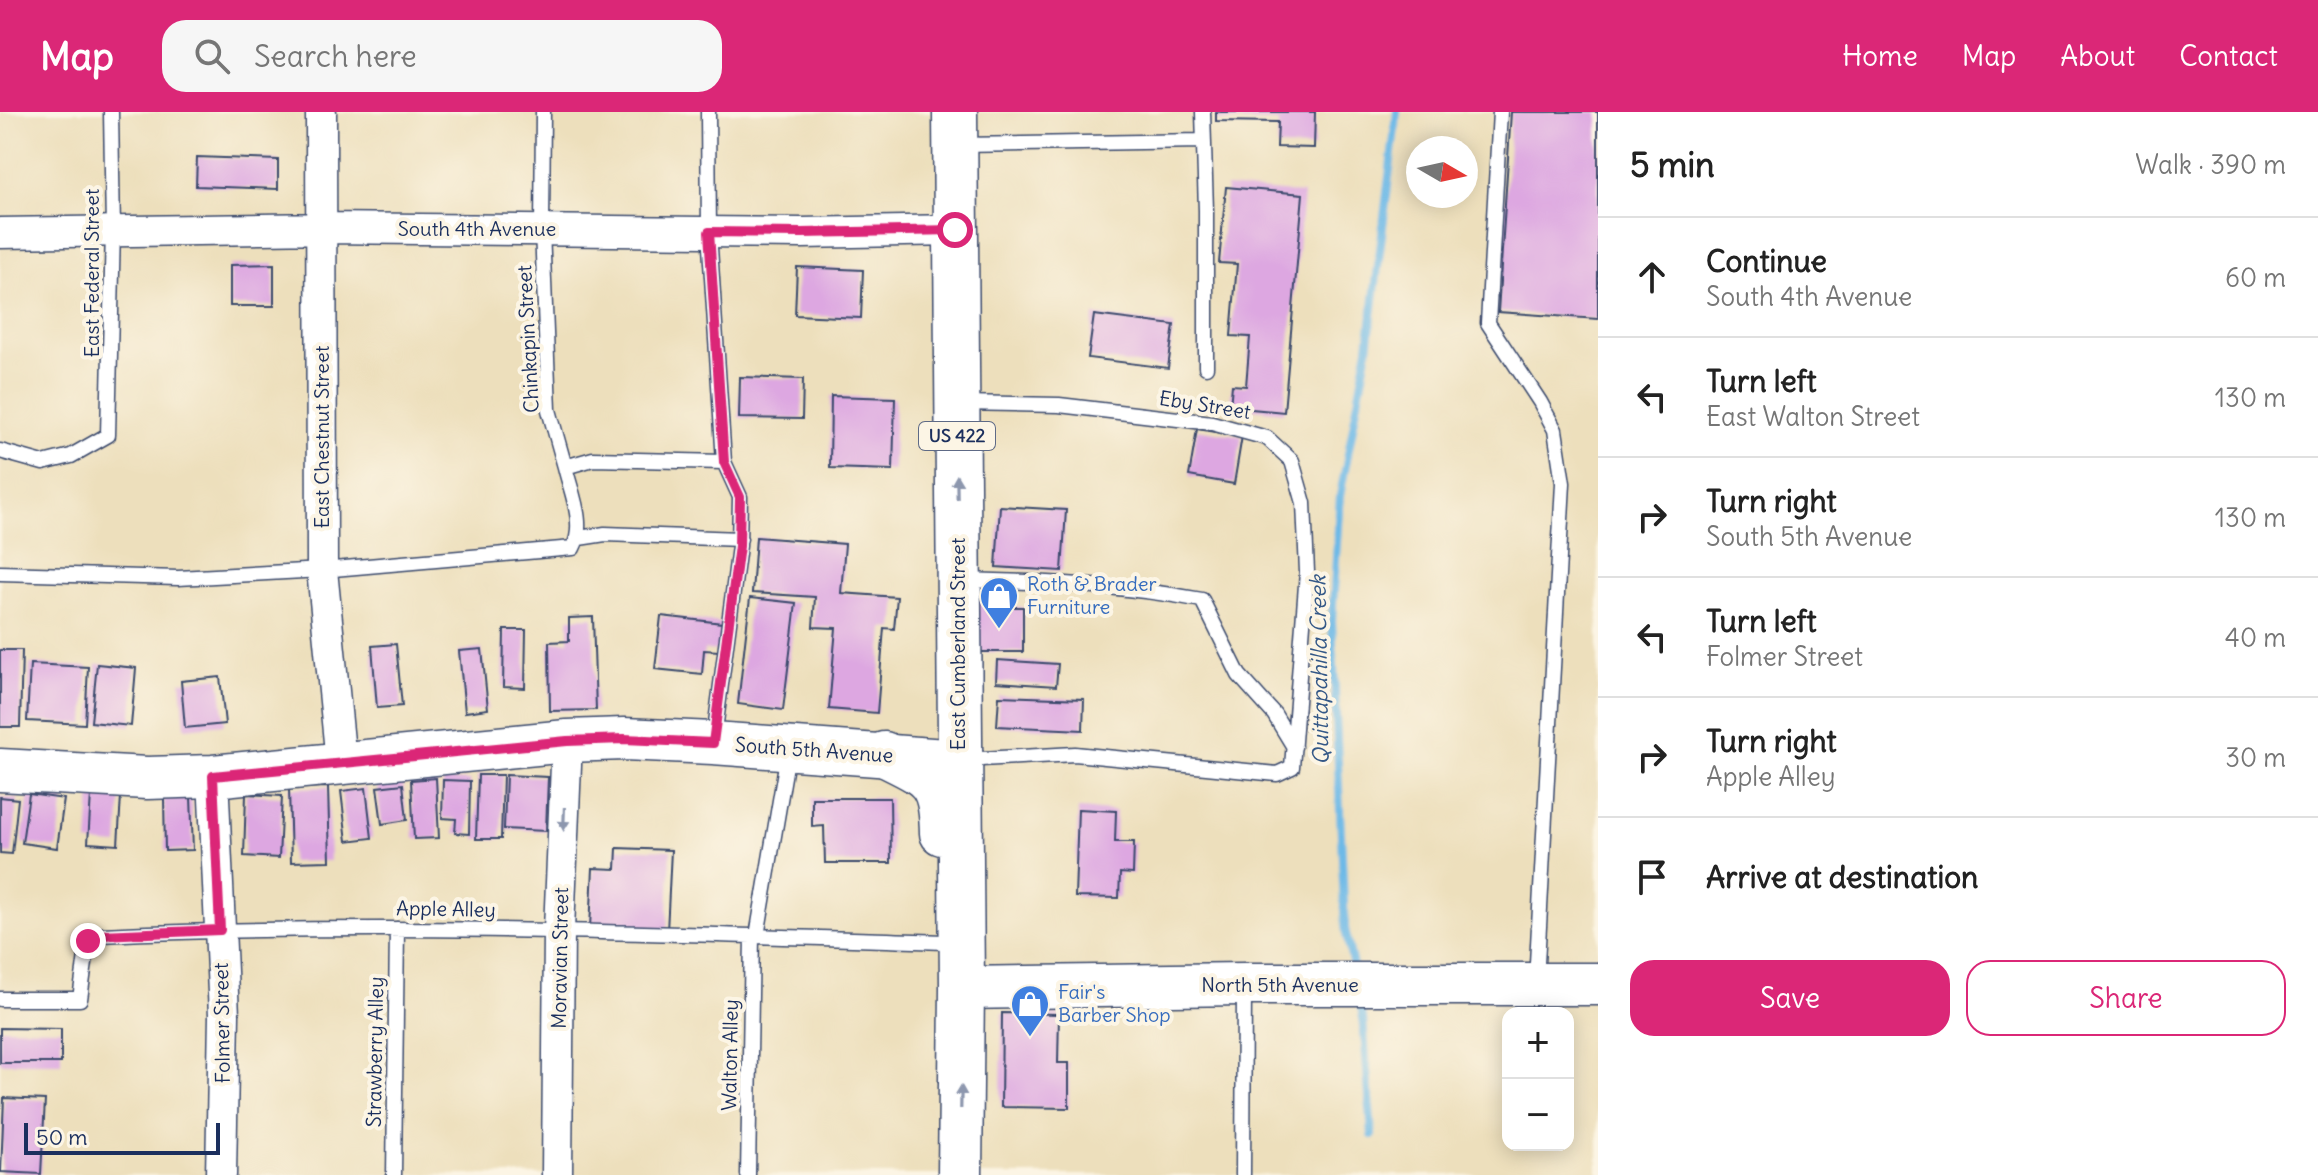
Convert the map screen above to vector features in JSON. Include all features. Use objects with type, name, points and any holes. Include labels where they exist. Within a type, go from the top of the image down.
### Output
[{"type":"highway","name":"East Cumberland Street","points":[[955,128],[962,988],[960,1175]]},
{"type":"highway","points":[[884,754],[919,771],[934,784],[942,804],[943,960],[949,974],[962,988]]},
{"type":"main road","name":"South 5th Avenue","points":[[0,770],[147,778],[213,776],[567,741],[624,739],[959,761]]},
{"type":"main road","name":"North 5th Avenue","points":[[962,988],[1598,984]]},
{"type":"street","name":"East Chestnut Street","points":[[321,112],[322,570],[341,762]]},
{"type":"street","name":"South 4th Avenue","points":[[0,233],[322,228],[802,233],[955,230]]},
{"type":"street","name":"Moravian Street","points":[[557,1175],[559,930],[567,741]]},
{"type":"street","name":"Folmer Street","points":[[213,776],[224,1015],[221,1175]]},
{"type":"lane","name":"East Federal Street","points":[[0,451],[43,463],[71,456],[108,435],[113,230],[111,112]]},
{"type":"lane","name":"Chinkapin Street","points":[[543,112],[542,229],[549,410],[579,526],[579,538]]},
{"type":"lane","points":[[708,112],[709,232],[724,462],[740,497],[740,539],[713,743]]},
{"type":"lane","points":[[1203,112],[1206,367]]},
{"type":"lane","points":[[1500,112],[1488,323],[1555,430],[1563,483],[1536,984]]},
{"type":"lane","points":[[955,128],[1202,141]]},
{"type":"lane","name":"Eby Street","points":[[956,403],[1059,405],[1212,423],[1267,438],[1292,461],[1304,503],[1307,572],[1295,748]]},
{"type":"lane","points":[[565,467],[593,459],[724,462]]},
{"type":"lane","points":[[0,573],[178,578],[322,570],[573,548],[579,538],[605,534],[740,539]]},
{"type":"lane","points":[[958,580],[1157,591],[1202,600],[1239,675],[1274,714],[1295,748],[1292,767],[1277,774],[1075,754],[959,761]]},
{"type":"lane","name":"Walton Alley","points":[[748,1175],[754,936],[788,748]]},
{"type":"lane","name":"Strawberry Alley","points":[[394,1175],[397,929]]},
{"type":"lane","name":"Apple Alley","points":[[0,999],[80,999],[88,941],[101,935],[220,930],[559,930],[943,942]]},
{"type":"lane","points":[[1243,1175],[1244,984]]},
{"type":"building","points":[[1216,112],[1315,112],[1314,148],[1277,147],[1278,122],[1216,121]]},
{"type":"building","points":[[1511,112],[1598,112],[1598,319],[1498,312]]},
{"type":"building","points":[[197,157],[278,160],[278,189],[196,186]]},
{"type":"building","points":[[1226,187],[1303,194],[1284,412],[1230,407],[1232,385],[1246,386],[1250,337],[1231,336],[1237,264],[1219,263]]},
{"type":"building","points":[[274,264],[274,306],[230,306],[230,265]]},
{"type":"building","points":[[797,267],[863,270],[861,318],[795,315]]},
{"type":"building","points":[[1094,315],[1174,325],[1168,368],[1088,358]]},
{"type":"building","points":[[740,377],[803,379],[802,419],[739,418]]},
{"type":"building","points":[[831,396],[895,398],[893,470],[830,468]]},
{"type":"building","points":[[1197,429],[1242,436],[1234,484],[1189,476]]},
{"type":"building","points":[[1000,506],[1066,510],[1062,571],[996,567]]},
{"type":"building","points":[[756,537],[845,544],[841,593],[897,597],[894,629],[884,628],[877,713],[829,709],[836,628],[813,627],[815,597],[752,593]]},
{"type":"building","name":"Roth & Brader Furniture","points":[[976,584],[1008,584],[1008,607],[1023,607],[1023,652],[976,652]]},
{"type":"building","points":[[750,598],[796,603],[783,710],[738,704]]},
{"type":"building","points":[[661,616],[722,623],[719,651],[704,650],[702,674],[655,669]]},
{"type":"building","points":[[593,617],[596,710],[550,711],[549,642],[569,641],[569,618]]},
{"type":"building","points":[[504,630],[526,630],[525,688],[503,687]]},
{"type":"building","points":[[396,644],[402,706],[377,708],[372,646]]},
{"type":"building","points":[[482,649],[488,709],[465,712],[459,651]]},
{"type":"building","points":[[0,650],[22,650],[20,727],[0,727]]},
{"type":"building","points":[[997,660],[1058,664],[1056,686],[996,682]]},
{"type":"building","points":[[30,664],[88,667],[85,724],[27,721]]},
{"type":"building","points":[[97,664],[136,668],[131,726],[91,722]]},
{"type":"building","points":[[220,677],[225,724],[185,728],[181,681]]},
{"type":"building","points":[[999,696],[1084,699],[1083,730],[997,726]]},
{"type":"building","points":[[478,775],[503,775],[501,839],[476,839]]},
{"type":"building","points":[[506,775],[548,777],[546,831],[504,829]]},
{"type":"building","points":[[436,778],[439,838],[414,839],[411,780]]},
{"type":"building","points":[[443,780],[470,781],[469,834],[455,833],[456,819],[442,818]]},
{"type":"building","points":[[403,784],[407,820],[382,824],[377,787]]},
{"type":"building","points":[[328,787],[330,861],[291,862],[289,788]]},
{"type":"building","points":[[366,788],[372,838],[347,841],[341,791]]},
{"type":"building","points":[[29,794],[64,799],[57,848],[22,843]]},
{"type":"building","points":[[246,794],[282,796],[279,858],[244,856]]},
{"type":"building","points":[[91,795],[121,796],[118,845],[88,843]]},
{"type":"building","points":[[0,797],[18,799],[12,854],[0,853]]},
{"type":"building","points":[[191,797],[193,850],[165,851],[164,798]]},
{"type":"building","points":[[812,798],[890,798],[891,863],[825,863],[824,826],[812,827]]},
{"type":"building","points":[[1078,809],[1116,811],[1115,842],[1134,842],[1133,874],[1120,873],[1119,898],[1075,897]]},
{"type":"building","points":[[617,848],[671,850],[667,932],[590,928],[593,868],[616,869]]},
{"type":"building","name":"Fair's Barber Shop","points":[[1002,1013],[1059,1014],[1058,1063],[1069,1063],[1069,1108],[1001,1107]]},
{"type":"building","points":[[0,1028],[61,1029],[61,1063],[0,1063]]},
{"type":"building","points":[[4,1098],[45,1100],[41,1174],[1,1172]]},
{"type":"waterway","name":"Quittapahilla Creek","points":[[1354,971],[1345,929],[1332,621],[1340,496],[1368,348],[1397,112]]},
{"type":"waterway","name":"Quittapahilla Creek","points":[[1359,996],[1372,1135]]},
{"type":"place","name":"Roth & Brader Furniture","points":[[999,630]]},
{"type":"place","name":"Fair's Barber Shop","points":[[1030,1038]]},
{"type":"route","points":[[88,941],[101,935],[220,930],[213,776],[567,741],[624,739],[713,743],[739,546],[740,497],[724,462],[709,232],[955,230]]}]
